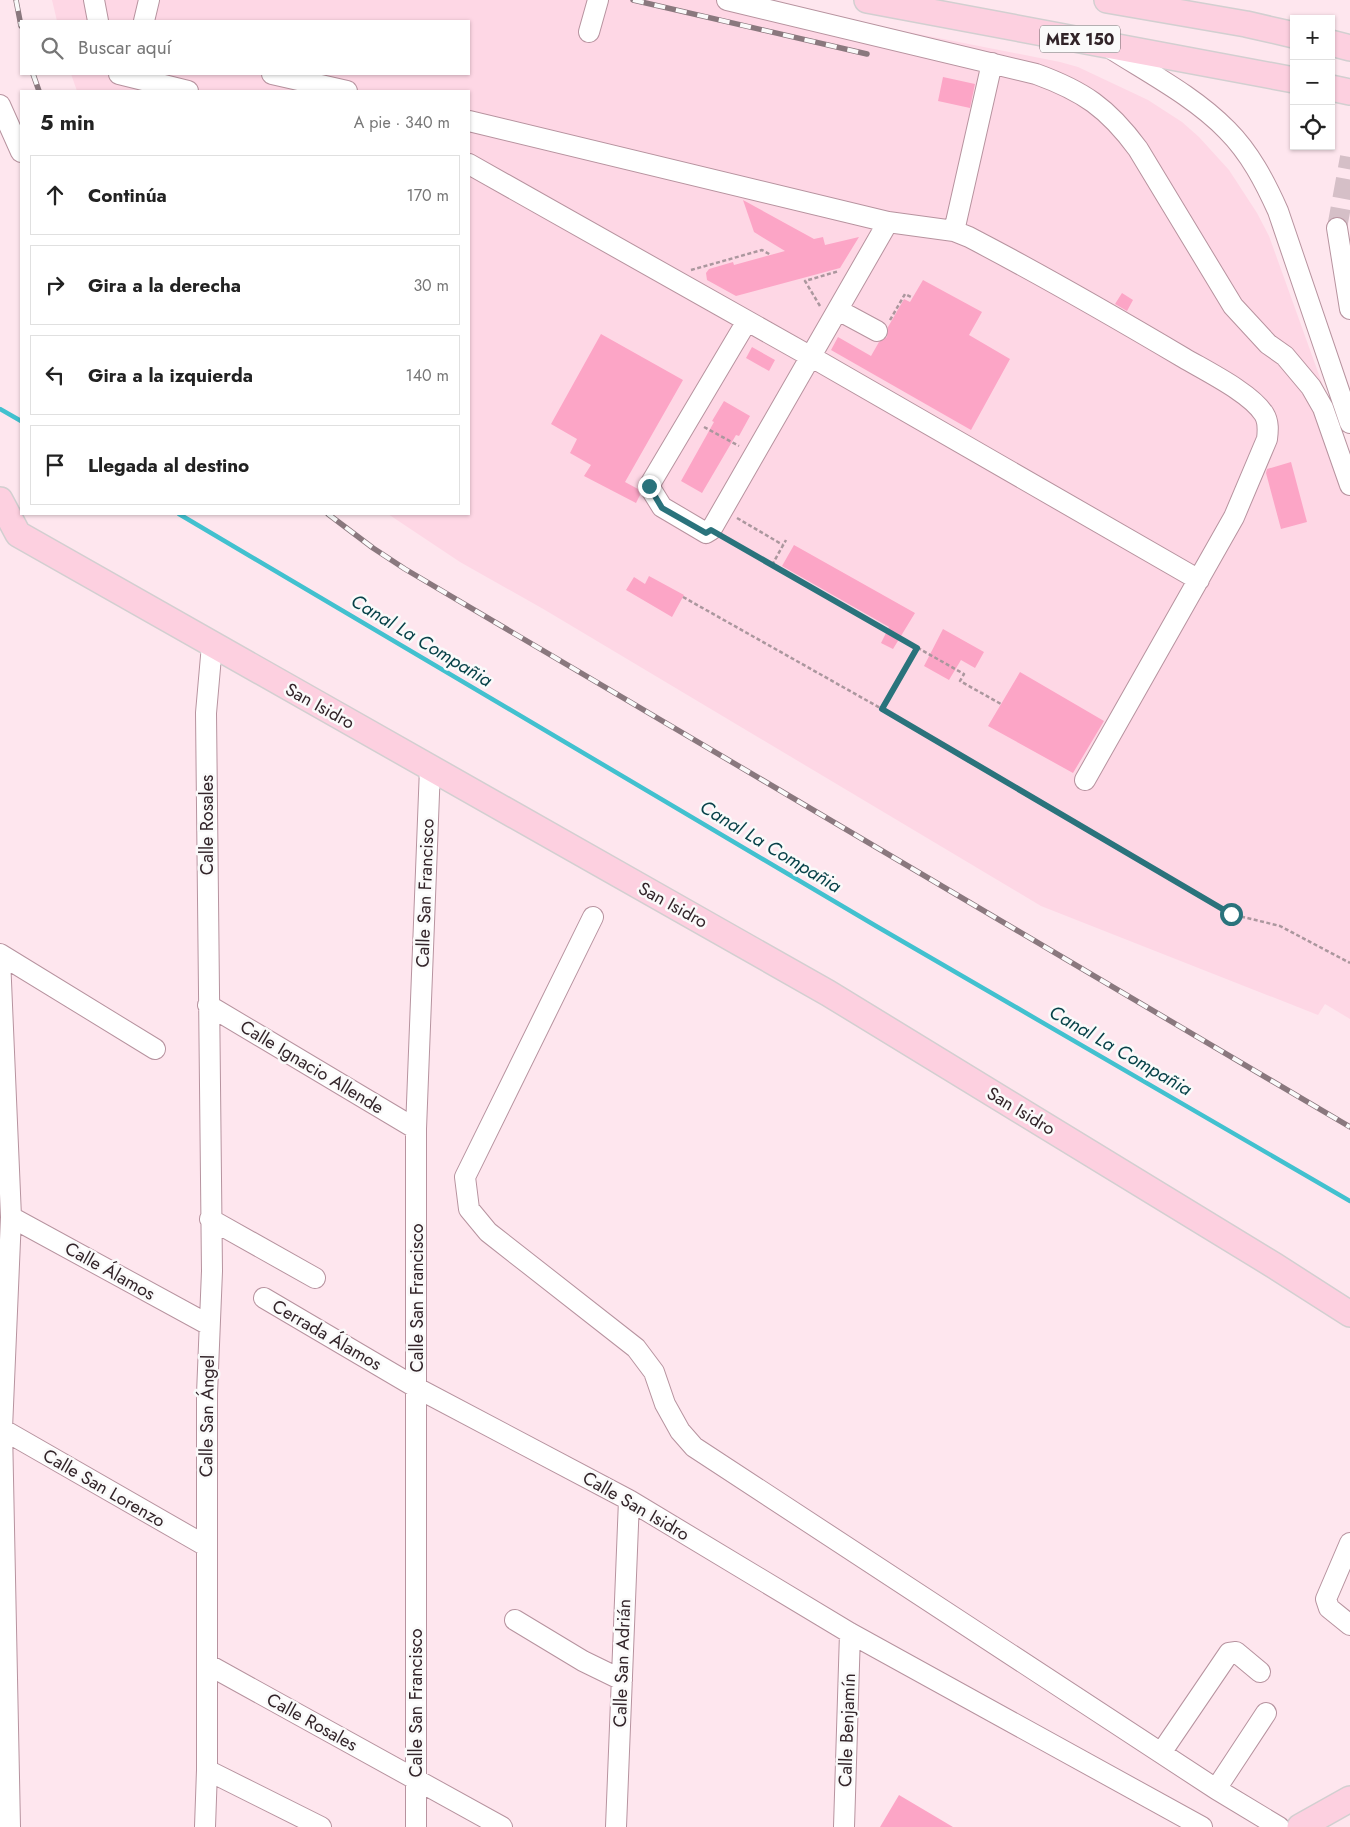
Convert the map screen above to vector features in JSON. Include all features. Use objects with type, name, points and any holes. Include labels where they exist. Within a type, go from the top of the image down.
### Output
[{"type":"main road","name":"MEX 150","points":[[867,0],[1290,79]]},
{"type":"main road","name":"MEX 150","points":[[1107,0],[1246,24],[1290,34]]},
{"type":"main road","points":[[1335,44],[1350,48]]},
{"type":"main road","points":[[1335,89],[1350,92]]},
{"type":"main road","name":"San Isidro","points":[[1,506],[18,534],[828,993],[1275,1266],[1350,1314]]},
{"type":"main road","points":[[1300,1827],[1350,1799]]},
{"type":"street","points":[[94,0],[100,20]]},
{"type":"street","points":[[100,20],[103,0]]},
{"type":"street","points":[[144,20],[149,0]]},
{"type":"street","points":[[589,32],[598,0]]},
{"type":"street","points":[[727,0],[1036,74],[1074,90],[1095,102],[1124,130],[1151,168],[1234,306],[1268,344],[1285,356],[1311,387],[1323,408],[1350,485]]},
{"type":"street","points":[[1102,43],[1201,106],[1227,130],[1250,158],[1266,184],[1278,211],[1350,423]]},
{"type":"street","points":[[954,231],[992,63]]},
{"type":"street","points":[[123,75],[184,90]]},
{"type":"street","points":[[276,75],[343,90]]},
{"type":"street","points":[[0,105],[20,150]]},
{"type":"street","points":[[470,121],[563,136],[888,222],[954,231],[1113,317],[1207,371],[1255,403],[1265,414],[1268,427],[1267,440],[1234,516],[1085,780]]},
{"type":"street","points":[[470,165],[811,357],[1199,580]]},
{"type":"street","points":[[747,321],[642,482],[662,508],[706,533],[711,530],[811,357],[828,305],[888,222]]},
{"type":"street","points":[[1337,228],[1350,309]]},
{"type":"street","points":[[828,305],[881,329]]},
{"type":"street","name":"Calle Rosales","points":[[208,1005],[206,713],[212,645]]},
{"type":"street","name":"Calle San Francisco","points":[[416,1827],[416,1129],[430,768]]},
{"type":"street","points":[[593,917],[465,1177],[469,1209],[488,1232],[636,1348],[654,1372],[665,1404],[680,1431],[694,1447],[1216,1789],[1279,1827]]},
{"type":"street","points":[[0,956],[155,1049]]},
{"type":"street","points":[[0,956],[11,1217],[2,1429],[10,1827]]},
{"type":"street","name":"Calle Ignacio Allende","points":[[208,1005],[416,1129]]},
{"type":"street","name":"Calle San Ángel","points":[[205,1827],[207,1770],[207,1394],[212,1271],[208,1005]]},
{"type":"street","name":"Calle Álamos","points":[[11,1217],[209,1325]]},
{"type":"street","points":[[210,1219],[315,1278]]},
{"type":"street","name":"Cerrada Álamos","points":[[264,1298],[417,1388]]},
{"type":"street","name":"Calle San Isidro","points":[[417,1388],[629,1500],[850,1633],[1202,1827]]},
{"type":"street","name":"Calle San Lorenzo","points":[[2,1429],[206,1546]]},
{"type":"street","name":"Calle San Adrián","points":[[616,1827],[629,1500]]},
{"type":"street","points":[[1350,1543],[1326,1599],[1329,1608],[1350,1625]]},
{"type":"street","points":[[515,1620],[589,1664],[622,1680]]},
{"type":"street","name":"Calle Benjamín","points":[[844,1827],[850,1633]]},
{"type":"street","points":[[1162,1753],[1229,1653],[1236,1652],[1260,1672]]},
{"type":"street","name":"Calle Rosales","points":[[207,1664],[502,1827]]},
{"type":"street","points":[[1216,1789],[1266,1713]]},
{"type":"street","points":[[207,1770],[321,1827]]},
{"type":"path","points":[[687,271],[762,250],[772,254]]},
{"type":"path","points":[[816,314],[828,305],[805,281],[842,270],[837,278]]},
{"type":"path","points":[[881,329],[905,294],[913,298]]},
{"type":"path","points":[[702,426],[746,451]]},
{"type":"path","points":[[734,516],[783,545]]},
{"type":"path","points":[[711,530],[964,674],[960,681],[1001,704]]},
{"type":"path","points":[[772,565],[786,540]]},
{"type":"path","points":[[683,597],[882,709],[1231,914],[1280,926],[1350,963]]},
{"type":"path","points":[[882,709],[917,648]]},
{"type":"shaded area","points":[[52,0],[763,0],[847,20],[1078,67],[1148,100],[1182,122],[1199,137],[1229,170],[1257,213],[1269,236],[1350,461],[1350,1019],[1325,1004],[1318,1015],[1041,906],[545,610],[460,562],[390,515],[470,515],[470,90],[77,90],[71,75],[470,75],[470,20],[57,20]]},
{"type":"building","points":[[943,77],[975,84],[970,108],[938,101]]},
{"type":"building","points":[[743,200],[814,239],[823,237],[825,245],[859,237],[840,268],[736,296],[707,280],[706,273],[709,269],[733,262],[734,265],[785,251],[754,232]]},
{"type":"building","points":[[923,280],[982,312],[969,335],[1010,359],[971,430],[831,350],[838,337],[871,356],[879,342],[887,337],[888,327],[904,299],[910,302]]},
{"type":"building","points":[[1122,293],[1133,300],[1127,311],[1115,304]]},
{"type":"building","points":[[601,334],[683,380],[625,482],[638,489],[640,495],[636,503],[584,476],[591,465],[570,453],[577,439],[551,424]]},
{"type":"building","points":[[752,347],[775,360],[769,371],[746,358]]},
{"type":"building","points":[[724,401],[750,416],[739,436],[736,435],[702,493],[681,481]]},
{"type":"building","points":[[1291,462],[1307,522],[1281,529],[1266,473],[1267,469]]},
{"type":"building","points":[[794,545],[915,613],[893,649],[881,643],[889,627],[782,566]]},
{"type":"building","points":[[649,576],[684,595],[672,617],[626,590],[634,577],[645,584]]},
{"type":"building","points":[[943,629],[984,652],[975,668],[961,660],[949,680],[924,666]]},
{"type":"building","points":[[1020,672],[1104,721],[1073,773],[988,726]]},
{"type":"building","points":[[899,1795],[953,1827],[880,1827]]},
{"type":"waterway","name":"Canal La Compañia","points":[[0,409],[20,420]]},
{"type":"waterway","name":"Canal La Compañia","points":[[181,515],[876,926],[1350,1201]]},
{"type":"tunnel","points":[[1337,228],[1350,157]]},
{"type":"railway","points":[[16,0],[20,21]]},
{"type":"railway","points":[[633,0],[867,54]]},
{"type":"railway","points":[[33,75],[39,90]]},
{"type":"railway","points":[[329,515],[405,569],[1350,1127]]},
{"type":"route","points":[[649,486],[662,508],[706,533],[711,530],[917,648],[882,709],[1231,914]]}]
